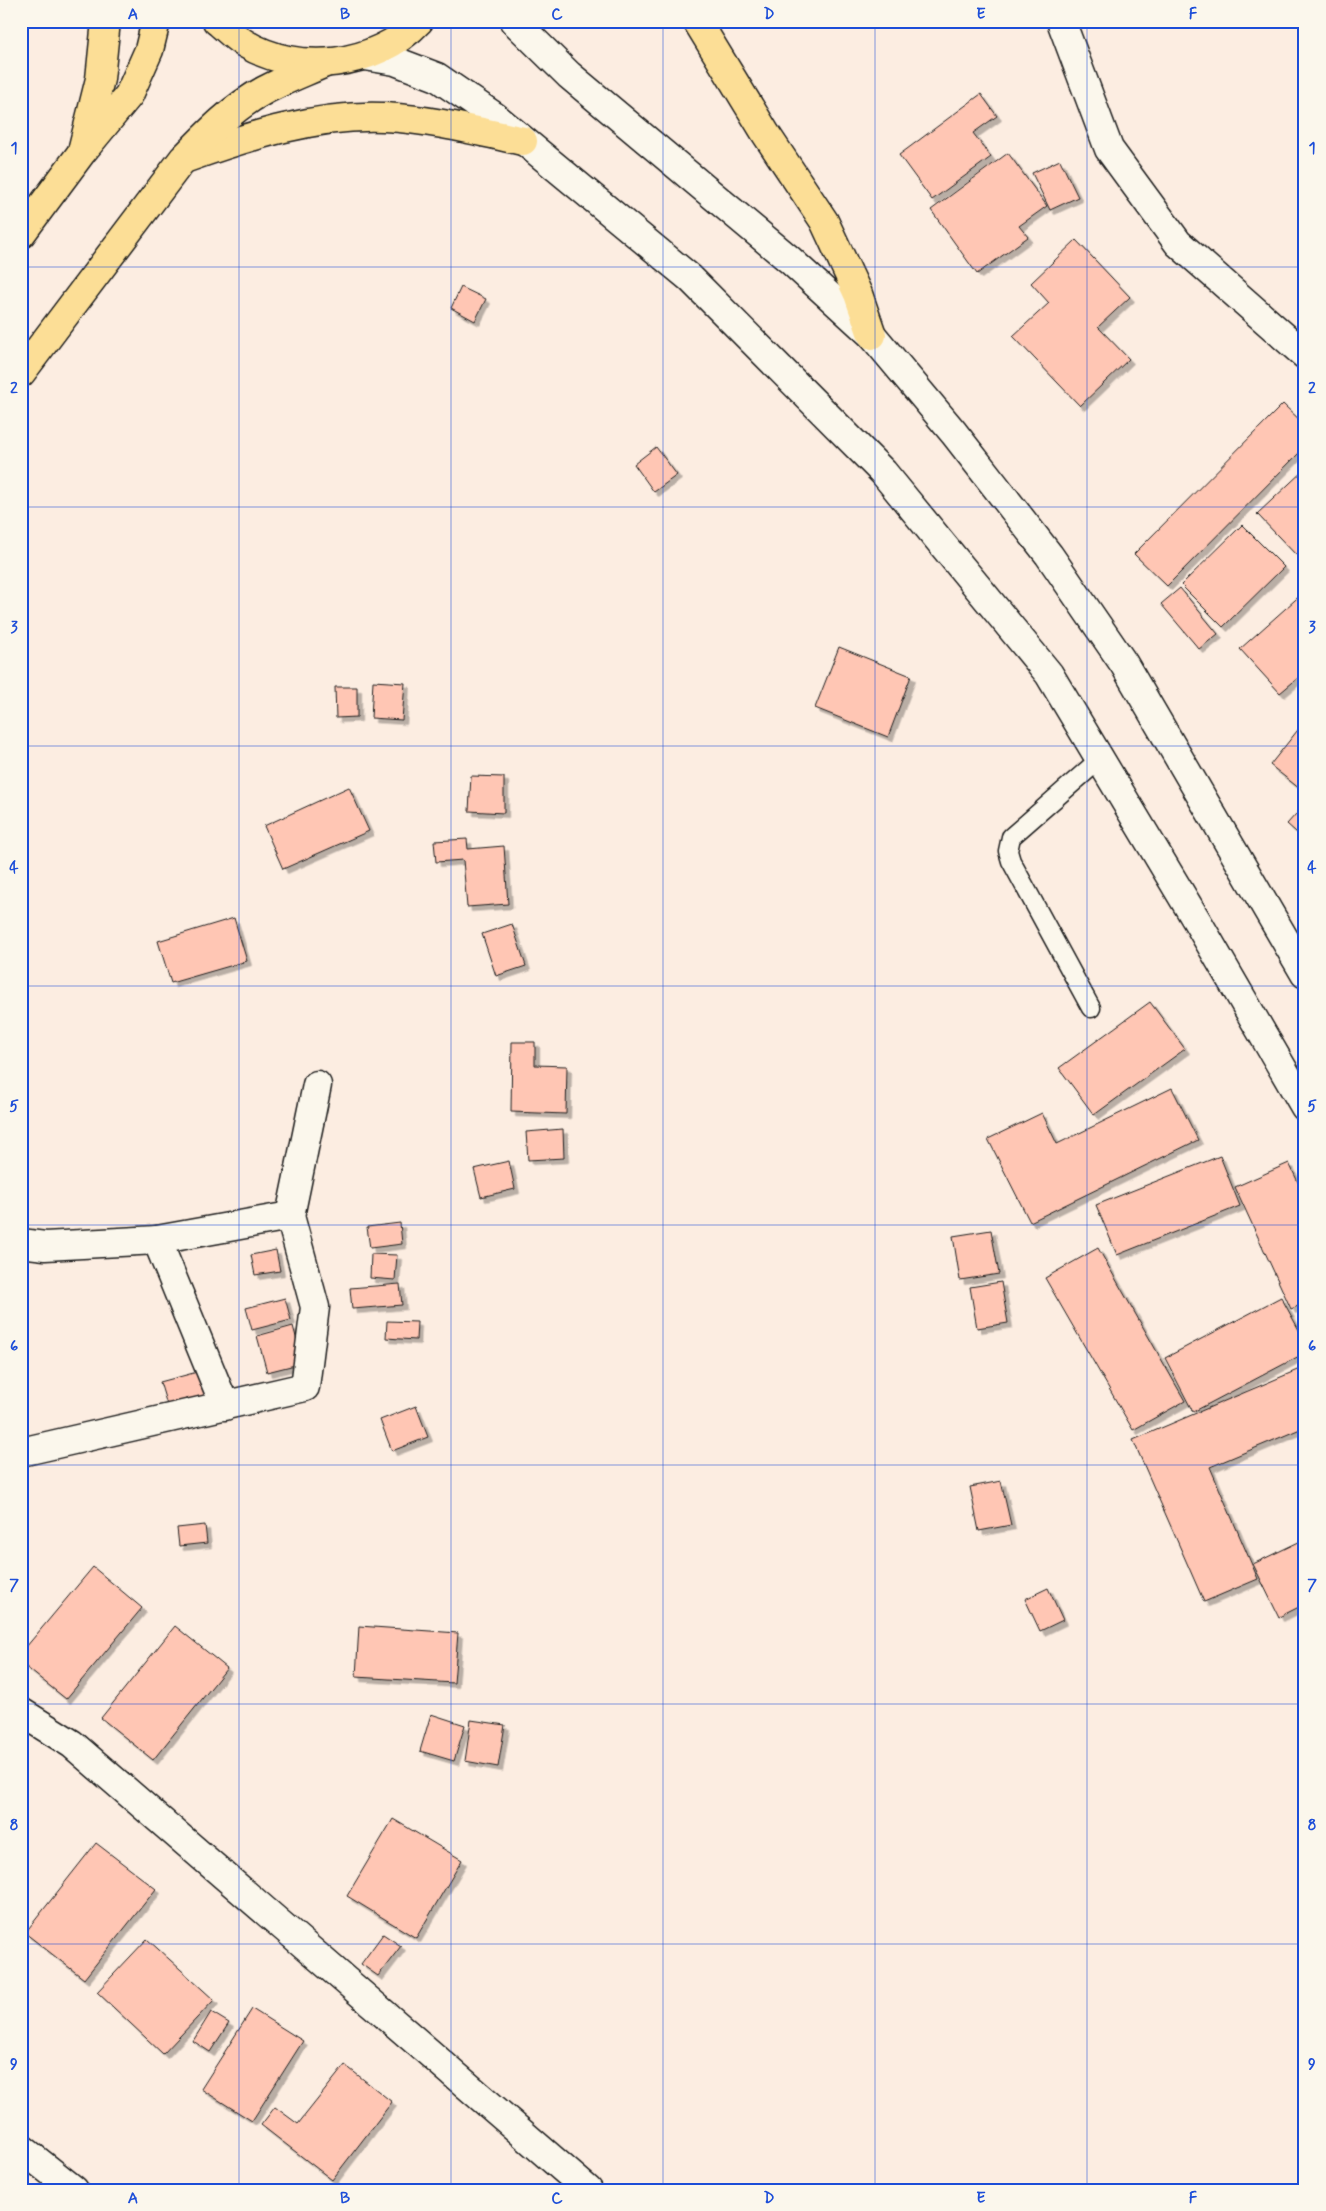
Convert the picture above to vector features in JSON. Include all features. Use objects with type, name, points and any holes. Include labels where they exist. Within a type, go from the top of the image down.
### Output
[{"type":"main road","points":[[82,152],[100,79],[106,21]]},
{"type":"main road","points":[[21,234],[82,152],[128,95],[149,50],[156,21]]},
{"type":"main road","points":[[217,21],[244,43],[283,59],[325,63]]},
{"type":"main road","points":[[21,373],[183,159],[210,131],[248,100],[265,90],[325,63],[365,56],[391,44],[419,21]]},
{"type":"main road","points":[[514,21],[568,75],[790,260],[872,335],[954,433],[1049,555],[1124,664],[1305,974]]},
{"type":"main road","points":[[698,21],[766,134],[824,221],[858,294],[872,335]]},
{"type":"main road","points":[[1061,21],[1109,150],[1178,244],[1305,355]]},
{"type":"main road","points":[[365,56],[395,61],[437,77],[494,116],[690,278],[883,472],[1049,674],[1197,921],[1305,1107]]},
{"type":"main road","points":[[183,159],[247,137],[307,124],[352,118],[382,117],[413,120],[523,141]]},
{"type":"main road","points":[[21,1452],[305,1388],[315,1307],[290,1216],[317,1085]]},
{"type":"main road","points":[[21,1243],[46,1246],[157,1240],[290,1216]]},
{"type":"main road","points":[[157,1240],[225,1406]]},
{"type":"main road","points":[[21,1712],[72,1744],[588,2190]]},
{"type":"main road","points":[[21,2148],[74,2190]]},
{"type":"lane","points":[[1091,1008],[1011,862],[1008,851],[1011,837],[1100,759]]},
{"type":"building","points":[[981,94],[997,116],[973,133],[991,157],[932,200],[899,155]]},
{"type":"building","points":[[1008,153],[1047,206],[1019,226],[1028,237],[977,274],[931,210]]},
{"type":"building","points":[[1060,160],[1078,197],[1050,210],[1032,173]]},
{"type":"building","points":[[1076,240],[1130,297],[1098,327],[1129,359],[1080,406],[1013,336],[1049,303],[1031,283]]},
{"type":"building","points":[[461,287],[486,299],[475,321],[451,308]]},
{"type":"building","points":[[1283,404],[1305,425],[1305,447],[1167,586],[1134,554]]},
{"type":"building","points":[[656,447],[677,475],[654,492],[634,464]]},
{"type":"building","points":[[1305,469],[1305,551],[1298,557],[1257,514]]},
{"type":"building","points":[[1242,525],[1284,567],[1223,627],[1181,585]]},
{"type":"building","points":[[1180,588],[1218,634],[1199,649],[1161,604]]},
{"type":"building","points":[[1304,592],[1305,672],[1280,693],[1240,649]]},
{"type":"building","points":[[839,647],[911,676],[888,737],[815,708]]},
{"type":"building","points":[[373,681],[405,683],[402,720],[371,718]]},
{"type":"building","points":[[335,687],[357,687],[357,717],[336,718]]},
{"type":"building","points":[[1305,721],[1305,793],[1270,765]]},
{"type":"building","points":[[471,776],[504,777],[504,813],[469,811]]},
{"type":"building","points":[[349,787],[369,831],[283,869],[264,826]]},
{"type":"building","points":[[1305,804],[1305,840],[1287,824]]},
{"type":"building","points":[[467,839],[468,849],[504,846],[508,904],[467,907],[463,860],[436,862],[434,841]]},
{"type":"building","points":[[234,918],[247,961],[171,983],[158,941]]},
{"type":"building","points":[[512,924],[526,966],[496,976],[482,934]]},
{"type":"building","points":[[1150,1002],[1185,1049],[1094,1115],[1059,1068]]},
{"type":"building","points":[[512,1042],[535,1042],[535,1065],[567,1066],[566,1114],[511,1112]]},
{"type":"building","points":[[1172,1088],[1198,1140],[1030,1222],[988,1139],[1042,1113],[1057,1144]]},
{"type":"building","points":[[563,1129],[564,1158],[528,1160],[526,1132]]},
{"type":"building","points":[[1220,1156],[1240,1206],[1117,1255],[1096,1205]]},
{"type":"building","points":[[509,1161],[515,1189],[481,1197],[474,1169]]},
{"type":"building","points":[[1289,1163],[1305,1197],[1305,1303],[1291,1309],[1235,1187]]},
{"type":"building","points":[[400,1223],[402,1244],[370,1248],[367,1227]]},
{"type":"building","points":[[991,1230],[999,1274],[960,1280],[953,1236]]},
{"type":"building","points":[[1098,1248],[1185,1401],[1133,1430],[1045,1278]]},
{"type":"building","points":[[276,1250],[280,1271],[255,1275],[251,1255]]},
{"type":"building","points":[[371,1254],[397,1255],[395,1280],[370,1278]]},
{"type":"building","points":[[1001,1282],[1008,1323],[977,1328],[970,1287]]},
{"type":"building","points":[[400,1284],[402,1305],[352,1309],[350,1288]]},
{"type":"building","points":[[1281,1297],[1305,1341],[1305,1353],[1193,1412],[1165,1358]]},
{"type":"building","points":[[285,1298],[291,1320],[252,1330],[246,1308]]},
{"type":"building","points":[[387,1321],[417,1322],[416,1340],[386,1338]]},
{"type":"building","points":[[293,1326],[303,1363],[267,1372],[257,1336]]},
{"type":"building","points":[[1302,1368],[1305,1375],[1305,1427],[1210,1467],[1258,1579],[1204,1602],[1133,1440]]},
{"type":"building","points":[[201,1371],[211,1403],[170,1415],[160,1382]]},
{"type":"building","points":[[416,1406],[428,1437],[392,1451],[380,1420]]},
{"type":"building","points":[[1001,1481],[1011,1525],[979,1531],[970,1487]]},
{"type":"building","points":[[205,1525],[207,1543],[179,1546],[177,1528]]},
{"type":"building","points":[[1305,1539],[1305,1604],[1279,1617],[1253,1564]]},
{"type":"building","points":[[93,1567],[142,1608],[66,1699],[21,1663],[21,1653]]},
{"type":"building","points":[[1048,1588],[1063,1620],[1040,1631],[1025,1599]]},
{"type":"building","points":[[175,1626],[227,1668],[153,1760],[101,1718]]},
{"type":"building","points":[[359,1626],[458,1633],[454,1683],[356,1677]]},
{"type":"building","points":[[431,1714],[465,1725],[454,1761],[420,1751]]},
{"type":"building","points":[[471,1720],[505,1725],[498,1767],[465,1761]]},
{"type":"building","points":[[393,1819],[462,1860],[416,1938],[347,1896]]},
{"type":"building","points":[[96,1843],[156,1889],[84,1979],[25,1933]]},
{"type":"building","points":[[383,1934],[401,1946],[378,1976],[361,1964]]},
{"type":"building","points":[[147,1939],[214,2000],[163,2054],[97,1992]]},
{"type":"building","points":[[252,2009],[303,2041],[252,2121],[201,2089]]},
{"type":"building","points":[[211,2012],[229,2023],[210,2052],[193,2041]]},
{"type":"building","points":[[345,2065],[392,2102],[332,2180],[261,2125],[275,2107],[298,2124]]}]
